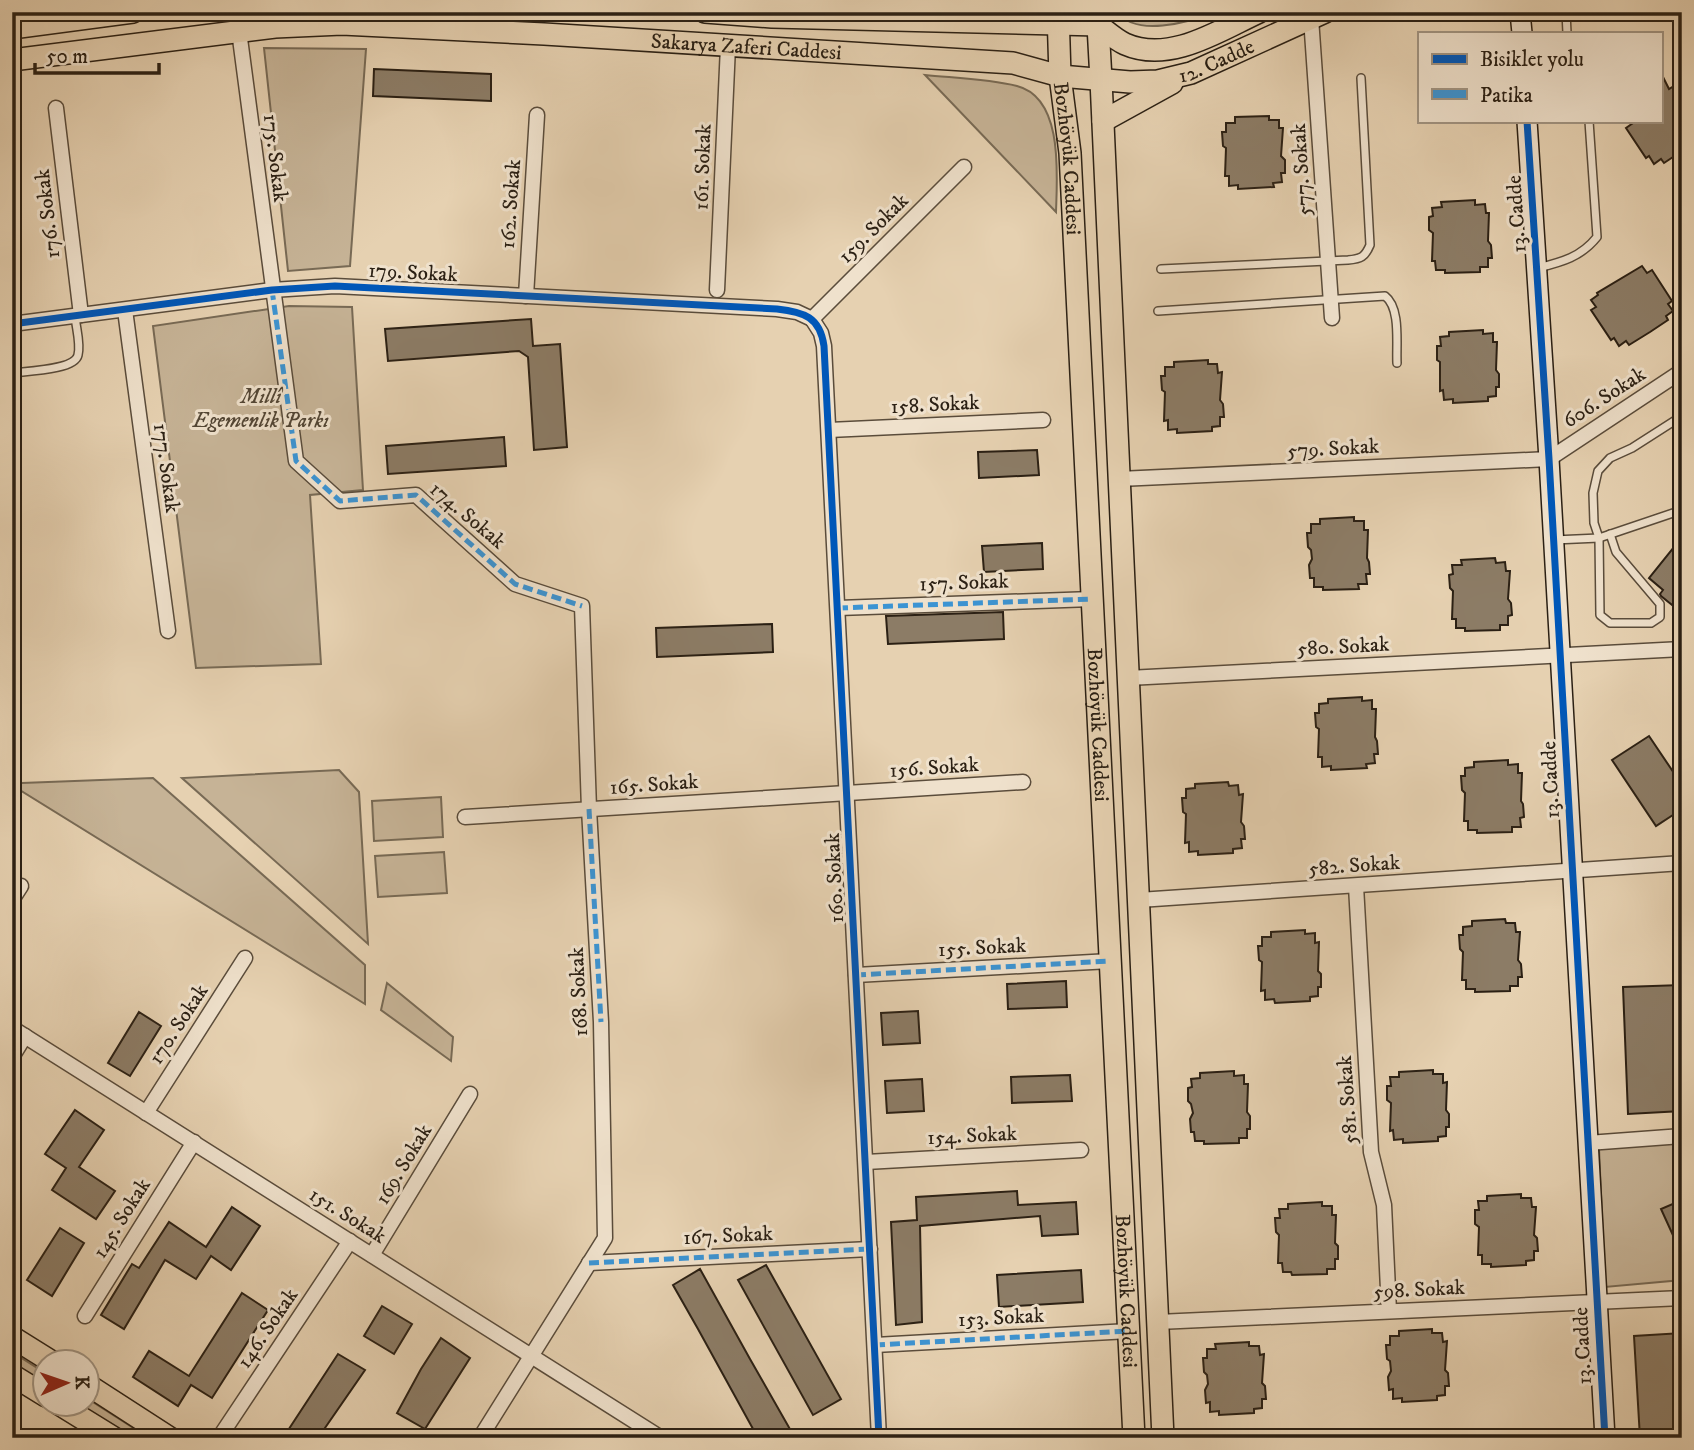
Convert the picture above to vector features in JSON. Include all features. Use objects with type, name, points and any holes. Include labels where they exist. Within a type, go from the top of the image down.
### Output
[{"type":"main road","points":[[12,28],[133,12]]},
{"type":"main road","name":"Sakarya Zaferi Caddesi","points":[[705,12],[772,17],[1096,19]]},
{"type":"main road","name":"12. Cadde","points":[[1096,19],[1125,44],[1149,49],[1167,49],[1185,46],[1259,12]]},
{"type":"main road","name":"12. Cadde","points":[[1101,80],[1158,81],[1191,73],[1318,15]]},
{"type":"main road","name":"Bozhöyük Caddesi","points":[[1058,19],[1060,76],[1070,153],[1134,1438]]},
{"type":"main road","name":"Bozhöyük Caddesi","points":[[1096,19],[1103,121],[1163,1438]]},
{"type":"main road","name":"Sakarya Zaferi Caddesi","points":[[12,60],[275,27],[342,24],[1013,63],[1060,76],[1101,80]]},
{"type":"main road","points":[[1103,121],[1191,73]]},
{"type":"main road","points":[[12,1337],[32,1350]]},
{"type":"main road","points":[[12,1375],[32,1387]]},
{"type":"main road","points":[[102,1394],[170,1438]]},
{"type":"main road","points":[[81,1418],[114,1438]]},
{"type":"street","points":[[1520,12],[1522,32]]},
{"type":"street","name":"577. Sokak","points":[[1318,15],[1332,318]]},
{"type":"street","name":"175. Sokak","points":[[239,31],[272,290]]},
{"type":"street","name":"161. Sokak","points":[[717,290],[728,46]]},
{"type":"street","name":"176. Sokak","points":[[56,108],[78,316]]},
{"type":"street","name":"162. Sokak","points":[[526,296],[537,114]]},
{"type":"street","name":"13. Cadde","points":[[1527,122],[1554,540],[1605,1438]]},
{"type":"street","name":"159. Sokak","points":[[812,319],[964,167]]},
{"type":"street","name":"179. Sokak","points":[[12,324],[272,290],[335,286],[789,310],[812,319]]},
{"type":"street","name":"174. Sokak","points":[[272,290],[296,461],[340,501],[416,495],[515,583],[582,606]]},
{"type":"street","name":"177. Sokak","points":[[125,310],[168,631]]},
{"type":"street","name":"160. Sokak","points":[[812,319],[821,333],[824,346],[879,1438]]},
{"type":"street","name":"606. Sokak","points":[[1549,459],[1682,371]]},
{"type":"street","name":"158. Sokak","points":[[829,430],[1042,419]]},
{"type":"street","name":"579. Sokak","points":[[1119,479],[1549,459]]},
{"type":"street","name":"157. Sokak","points":[[838,608],[1092,599]]},
{"type":"street","name":"168. Sokak","points":[[480,1438],[605,1238],[601,1022],[589,809],[582,606]]},
{"type":"street","name":"580. Sokak","points":[[1128,678],[1682,649]]},
{"type":"street","name":"156. Sokak","points":[[847,793],[1023,782]]},
{"type":"street","name":"165. Sokak","points":[[464,817],[847,793]]},
{"type":"street","name":"582. Sokak","points":[[1139,900],[1682,863]]},
{"type":"street","points":[[12,900],[21,886]]},
{"type":"street","name":"581. Sokak","points":[[1356,886],[1371,1152],[1384,1205],[1389,1311]]},
{"type":"street","name":"170. Sokak","points":[[146,1113],[245,958]]},
{"type":"street","name":"155. Sokak","points":[[856,975],[1110,961]]},
{"type":"street","name":"151. Sokak","points":[[12,1028],[661,1438]]},
{"type":"street","points":[[12,1057],[25,1036]]},
{"type":"street","name":"169. Sokak","points":[[372,1255],[470,1094]]},
{"type":"street","points":[[1588,1143],[1682,1136]]},
{"type":"street","name":"145. Sokak","points":[[85,1316],[194,1142]]},
{"type":"street","name":"154. Sokak","points":[[866,1162],[1081,1150]]},
{"type":"street","name":"146. Sokak","points":[[219,1438],[350,1241]]},
{"type":"street","name":"167. Sokak","points":[[589,1263],[870,1249]]},
{"type":"street","name":"598. Sokak","points":[[1158,1322],[1682,1298]]},
{"type":"street","name":"153. Sokak","points":[[875,1345],[1129,1331]]},
{"type":"lane","points":[[1566,12],[1567,32]]},
{"type":"lane","points":[[1161,269],[1328,262],[1360,259],[1367,254],[1370,245],[1361,78]]},
{"type":"lane","points":[[1537,268],[1573,259],[1597,237],[1589,122]]},
{"type":"lane","points":[[1158,311],[1385,296],[1392,301],[1395,311],[1397,363]]},
{"type":"lane","points":[[12,373],[68,366],[76,361],[79,353],[78,316]]},
{"type":"lane","points":[[1610,534],[1616,552],[1660,604],[1660,617],[1651,623],[1610,623],[1600,615],[1599,538],[1594,523],[1593,493],[1598,471],[1610,458],[1632,448],[1682,416]]},
{"type":"lane","points":[[1554,540],[1599,538],[1682,510]]},
{"type":"green space","points":[[1117,12],[1213,12],[1177,23],[1149,26],[1126,20]]},
{"type":"green space","points":[[264,48],[366,49],[350,266],[288,271]]},
{"type":"green space","points":[[925,75],[983,80],[1017,86],[1032,93],[1043,106],[1054,140],[1056,212]]},
{"type":"green space","name":"Millî Egemenlik Parkı","points":[[289,306],[352,307],[363,490],[310,495],[321,664],[196,668],[153,326]]},
{"type":"green space","points":[[339,770],[359,792],[368,944],[182,778]]},
{"type":"green space","points":[[153,778],[365,965],[365,1004],[15,787],[22,783]]},
{"type":"green space","points":[[441,797],[443,837],[374,841],[372,801]]},
{"type":"green space","points":[[444,852],[447,893],[378,897],[375,856]]},
{"type":"green space","points":[[387,983],[453,1037],[451,1061],[381,1010]]},
{"type":"green space","points":[[1682,1142],[1682,1280],[1605,1287],[1599,1148]]},
{"type":"green space","points":[[12,1352],[32,1365],[32,1377],[12,1364]]},
{"type":"green space","points":[[102,1408],[149,1438],[129,1438],[97,1418],[102,1418]]},
{"type":"building","points":[[374,69],[491,74],[491,101],[373,96]]},
{"type":"building","points":[[1662,75],[1669,89],[1682,81],[1682,151],[1664,163],[1661,159],[1654,164],[1649,156],[1646,158],[1626,128],[1635,122],[1662,122]]},
{"type":"building","points":[[1269,116],[1269,120],[1279,120],[1279,128],[1283,128],[1281,156],[1285,160],[1285,173],[1281,173],[1282,182],[1273,183],[1274,187],[1238,189],[1238,185],[1229,186],[1229,176],[1225,176],[1226,148],[1223,146],[1222,132],[1226,132],[1226,123],[1235,123],[1235,117]]},
{"type":"building","points":[[1475,200],[1475,205],[1485,204],[1486,213],[1489,213],[1488,241],[1492,258],[1488,258],[1488,267],[1480,267],[1480,272],[1445,273],[1445,270],[1436,270],[1435,261],[1432,261],[1433,233],[1429,230],[1432,208],[1442,207],[1441,202]]},
{"type":"building","points":[[1642,266],[1647,273],[1652,270],[1672,301],[1668,304],[1673,311],[1666,316],[1668,320],[1650,332],[1629,345],[1626,341],[1619,346],[1614,338],[1611,340],[1591,310],[1596,307],[1591,300],[1597,293]]},
{"type":"building","points":[[531,319],[533,346],[560,344],[567,447],[534,450],[528,357],[519,351],[388,361],[385,329]]},
{"type":"building","points":[[1483,330],[1483,334],[1493,333],[1493,342],[1497,342],[1496,370],[1499,374],[1499,387],[1496,387],[1496,396],[1488,397],[1488,401],[1453,403],[1453,399],[1444,400],[1443,390],[1440,391],[1440,362],[1437,360],[1437,346],[1441,346],[1440,337],[1449,336],[1449,332]]},
{"type":"building","points":[[1208,360],[1208,364],[1217,364],[1218,373],[1222,372],[1220,400],[1224,417],[1220,417],[1220,426],[1212,427],[1212,431],[1177,433],[1177,429],[1168,430],[1168,420],[1164,421],[1165,392],[1162,390],[1161,376],[1165,376],[1165,367],[1174,367],[1174,362]]},
{"type":"building","points":[[504,437],[506,466],[388,474],[386,446]]},
{"type":"building","points":[[1037,450],[1039,475],[979,478],[978,452]]},
{"type":"building","points":[[1354,517],[1354,521],[1364,521],[1364,530],[1368,530],[1367,558],[1370,574],[1366,574],[1367,584],[1358,584],[1359,589],[1323,590],[1323,587],[1314,587],[1314,578],[1310,578],[1309,565],[1312,559],[1307,533],[1311,533],[1311,524],[1320,524],[1320,519]]},
{"type":"building","points":[[1682,537],[1682,613],[1661,596],[1663,590],[1649,578]]},
{"type":"building","points":[[1042,543],[1043,569],[984,572],[982,546]]},
{"type":"building","points":[[1495,558],[1496,563],[1505,562],[1506,571],[1510,571],[1508,599],[1512,615],[1508,616],[1508,625],[1500,625],[1500,630],[1465,631],[1465,628],[1456,628],[1456,619],[1452,619],[1453,591],[1450,588],[1449,575],[1453,574],[1452,565],[1462,565],[1461,560]]},
{"type":"building","points":[[1003,612],[1004,639],[888,644],[886,616]]},
{"type":"building","points":[[772,624],[773,652],[657,657],[656,628]]},
{"type":"building","points":[[1362,697],[1362,701],[1372,700],[1372,709],[1376,709],[1375,737],[1378,754],[1374,754],[1375,763],[1366,764],[1367,768],[1331,770],[1331,766],[1322,767],[1322,757],[1318,757],[1319,729],[1316,727],[1315,713],[1319,713],[1319,704],[1328,703],[1328,699]]},
{"type":"building","points":[[1649,736],[1682,785],[1682,809],[1656,826],[1612,760]]},
{"type":"building","points":[[1508,760],[1508,765],[1518,764],[1518,773],[1522,773],[1521,801],[1524,817],[1520,818],[1521,827],[1512,827],[1512,832],[1477,833],[1477,830],[1468,830],[1468,821],[1464,821],[1465,793],[1462,790],[1461,776],[1465,776],[1465,768],[1474,767],[1474,762]]},
{"type":"building","points":[[1228,782],[1229,786],[1238,785],[1239,795],[1243,794],[1241,822],[1245,839],[1241,839],[1242,848],[1233,849],[1233,853],[1198,855],[1198,851],[1189,852],[1189,842],[1185,843],[1186,814],[1183,812],[1182,798],[1186,798],[1186,789],[1195,788],[1195,784]]},
{"type":"building","points":[[1505,919],[1506,923],[1515,923],[1516,932],[1520,932],[1518,960],[1522,977],[1518,977],[1518,986],[1510,986],[1510,991],[1475,992],[1475,989],[1466,989],[1466,980],[1462,980],[1463,952],[1460,949],[1459,935],[1463,935],[1463,927],[1472,926],[1472,921]]},
{"type":"building","points":[[1305,930],[1305,934],[1315,933],[1315,943],[1319,942],[1318,971],[1321,974],[1321,987],[1318,987],[1318,996],[1310,997],[1310,1001],[1275,1003],[1274,999],[1265,1000],[1265,990],[1261,991],[1262,962],[1259,960],[1258,946],[1262,946],[1262,937],[1271,937],[1271,932]]},
{"type":"building","points":[[1066,981],[1067,1007],[1008,1009],[1007,984]]},
{"type":"building","points":[[1682,985],[1682,1111],[1628,1114],[1623,987]]},
{"type":"building","points":[[918,1011],[920,1043],[883,1045],[881,1013]]},
{"type":"building","points":[[139,1012],[161,1026],[130,1076],[108,1063]]},
{"type":"building","points":[[1433,1070],[1433,1074],[1443,1074],[1443,1083],[1447,1082],[1446,1110],[1449,1114],[1449,1127],[1446,1127],[1446,1136],[1438,1137],[1438,1141],[1403,1143],[1403,1139],[1394,1140],[1393,1130],[1390,1131],[1391,1103],[1387,1100],[1387,1086],[1391,1086],[1390,1077],[1399,1077],[1399,1072]]},
{"type":"building","points":[[1234,1071],[1234,1076],[1244,1075],[1244,1084],[1248,1084],[1247,1112],[1250,1116],[1250,1129],[1247,1129],[1247,1138],[1239,1138],[1239,1143],[1204,1144],[1204,1141],[1195,1141],[1190,1119],[1193,1113],[1188,1101],[1191,1079],[1200,1078],[1200,1073]]},
{"type":"building","points":[[1070,1075],[1072,1101],[1012,1103],[1011,1077]]},
{"type":"building","points":[[922,1079],[924,1111],[887,1113],[885,1081]]},
{"type":"building","points":[[75,1110],[104,1130],[79,1167],[115,1191],[96,1219],[52,1190],[66,1168],[45,1154]]},
{"type":"building","points":[[1017,1191],[1018,1205],[1076,1202],[1078,1234],[1042,1236],[1040,1216],[920,1226],[922,1322],[896,1325],[891,1222],[917,1220],[916,1197]]},
{"type":"building","points":[[1521,1194],[1521,1198],[1531,1198],[1532,1207],[1536,1207],[1534,1235],[1537,1238],[1538,1251],[1534,1251],[1534,1260],[1526,1261],[1526,1265],[1491,1267],[1491,1264],[1482,1264],[1482,1255],[1478,1255],[1479,1227],[1475,1224],[1475,1210],[1479,1210],[1478,1201],[1487,1201],[1487,1196]]},
{"type":"building","points":[[1682,1200],[1682,1255],[1661,1209]]},
{"type":"building","points":[[1322,1202],[1322,1206],[1332,1206],[1332,1215],[1336,1215],[1335,1243],[1338,1246],[1338,1259],[1335,1259],[1335,1269],[1327,1269],[1327,1274],[1292,1275],[1291,1272],[1283,1272],[1282,1263],[1278,1263],[1279,1235],[1276,1232],[1275,1218],[1280,1218],[1279,1209],[1288,1209],[1288,1204]]},
{"type":"building","points":[[232,1207],[260,1226],[231,1270],[211,1256],[196,1279],[165,1260],[124,1329],[101,1315],[132,1264],[139,1268],[169,1222],[206,1247]]},
{"type":"building","points":[[60,1228],[84,1243],[52,1296],[27,1280]]},
{"type":"building","points":[[766,1265],[841,1399],[813,1415],[738,1280]]},
{"type":"building","points":[[700,1269],[795,1438],[758,1438],[673,1285]]},
{"type":"building","points":[[1081,1270],[1083,1302],[999,1307],[997,1275]]},
{"type":"building","points":[[242,1293],[268,1310],[212,1398],[191,1385],[178,1406],[133,1377],[149,1351],[189,1376]]},
{"type":"building","points":[[382,1306],[412,1324],[394,1354],[364,1336]]},
{"type":"building","points":[[1432,1329],[1432,1333],[1442,1333],[1443,1342],[1447,1341],[1445,1370],[1448,1373],[1449,1386],[1445,1386],[1445,1395],[1437,1396],[1437,1400],[1402,1402],[1402,1398],[1393,1399],[1393,1389],[1389,1390],[1388,1377],[1391,1371],[1386,1345],[1390,1345],[1390,1336],[1399,1336],[1399,1331]]},
{"type":"building","points":[[1682,1333],[1682,1438],[1640,1438],[1634,1336]]},
{"type":"building","points":[[441,1338],[470,1358],[425,1429],[397,1413]]},
{"type":"building","points":[[1249,1342],[1249,1346],[1259,1346],[1260,1355],[1264,1354],[1262,1383],[1265,1386],[1266,1399],[1262,1399],[1262,1408],[1254,1409],[1254,1413],[1219,1415],[1219,1411],[1210,1412],[1210,1402],[1206,1403],[1205,1390],[1208,1384],[1203,1358],[1207,1358],[1207,1349],[1216,1349],[1215,1344]]},
{"type":"building","points":[[338,1354],[365,1370],[318,1438],[283,1438]]},
{"type":"marked path","points":[[272,290],[296,461],[340,501],[416,495],[515,584],[582,606]]},
{"type":"marked path","points":[[838,608],[1092,599]]},
{"type":"marked path","points":[[589,809],[601,1022]]},
{"type":"marked path","points":[[856,975],[1110,961]]},
{"type":"marked path","points":[[589,1263],[870,1249]]},
{"type":"marked path","points":[[875,1345],[1129,1331]]},
{"type":"cycle path","points":[[1527,122],[1605,1438]]},
{"type":"cycle path","points":[[12,324],[272,290],[335,286],[777,309],[803,314],[819,328],[824,346],[879,1438]]}]
